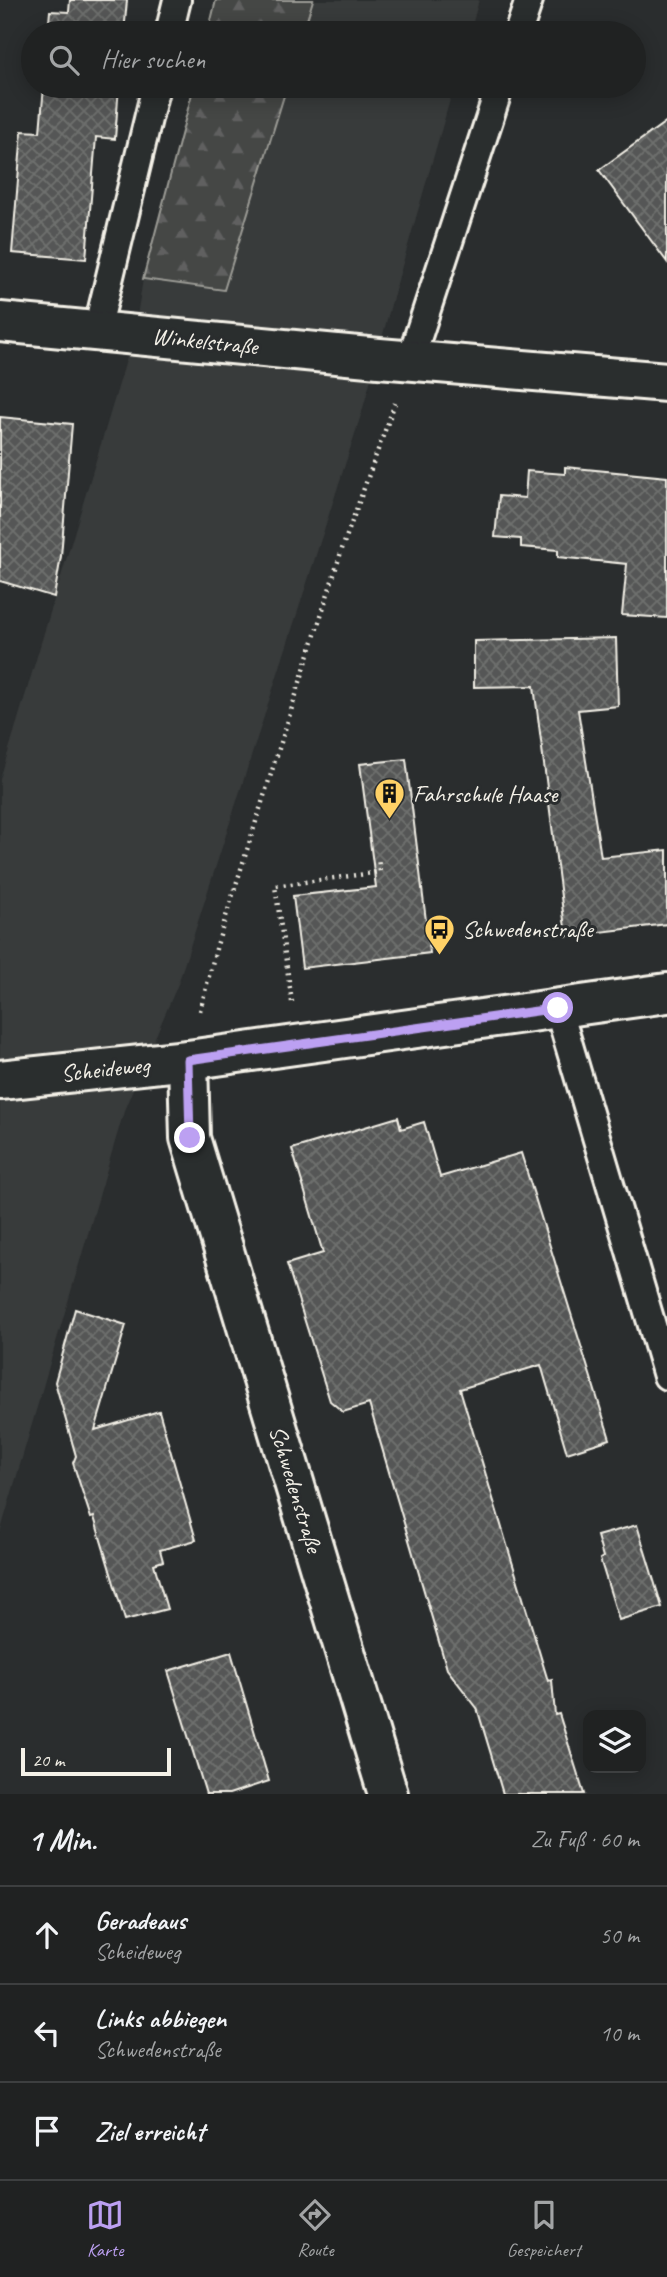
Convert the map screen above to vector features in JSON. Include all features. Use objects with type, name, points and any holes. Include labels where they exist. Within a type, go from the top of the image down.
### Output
[{"type":"street","name":"Winkelstraße","points":[[0,322],[394,360],[667,382]]},
{"type":"street","name":"Scheideweg","points":[[0,1080],[188,1060],[667,993]]},
{"type":"street","name":"Schwedenstraße","points":[[188,1060],[190,1138],[388,1794]]},
{"type":"lane","points":[[172,21],[177,0]]},
{"type":"lane","points":[[522,21],[529,0]]},
{"type":"lane","points":[[116,332],[154,98]]},
{"type":"lane","points":[[394,360],[495,98]]},
{"type":"lane","points":[[558,1008],[667,1376]]},
{"type":"path","points":[[188,1060],[217,945],[343,546],[394,360]]},
{"type":"path","points":[[298,1044],[275,886],[380,872],[378,859]]},
{"type":"shaded area","points":[[313,0],[479,0],[473,21],[307,21]]},
{"type":"shaded area","points":[[283,98],[451,98],[362,412],[178,984],[125,1108],[0,1533],[0,779],[134,334],[143,279],[224,290]]},
{"type":"green space","points":[[216,0],[313,0],[307,21],[211,21]]},
{"type":"green space","points":[[191,98],[283,98],[224,290],[143,279]]},
{"type":"building","points":[[70,0],[127,0],[125,21],[49,21],[50,11],[69,12]]},
{"type":"building","points":[[43,98],[118,98],[115,139],[96,137],[86,259],[12,253],[22,131],[40,132]]},
{"type":"building","points":[[667,121],[667,262],[599,170]]},
{"type":"building","points":[[0,417],[72,424],[61,556],[54,597],[0,581]]},
{"type":"building","points":[[565,467],[667,477],[667,618],[622,615],[627,564],[558,557],[558,550],[521,547],[521,539],[495,537],[499,496],[525,498],[527,471],[565,474]]},
{"type":"building","points":[[616,638],[618,706],[578,710],[601,857],[667,850],[667,924],[566,936],[534,686],[474,687],[474,641]]},
{"type":"building","points":[[406,759],[430,953],[302,968],[293,896],[376,887],[360,764]]},
{"type":"building","points":[[398,1117],[401,1129],[424,1122],[440,1177],[521,1153],[610,1439],[567,1453],[541,1365],[460,1389],[548,1681],[552,1680],[555,1715],[559,1714],[584,1794],[503,1794],[477,1708],[447,1669],[369,1404],[343,1412],[330,1401],[287,1264],[323,1253],[292,1149]]},
{"type":"building","points":[[75,1309],[126,1325],[95,1430],[159,1411],[196,1540],[160,1550],[163,1561],[154,1564],[167,1609],[125,1620],[94,1517],[91,1518],[73,1463],[76,1456],[55,1382]]},
{"type":"building","points":[[637,1525],[662,1607],[619,1620],[600,1559],[603,1557],[597,1536]]},
{"type":"building","points":[[231,1652],[269,1781],[229,1794],[206,1794],[168,1671]]},
{"type":"place","name":"Fahrschule Haase","points":[[390,821]]},
{"type":"place","name":"Schwedenstraße","points":[[439,956]]},
{"type":"route","points":[[190,1138],[188,1060],[558,1008]]}]
